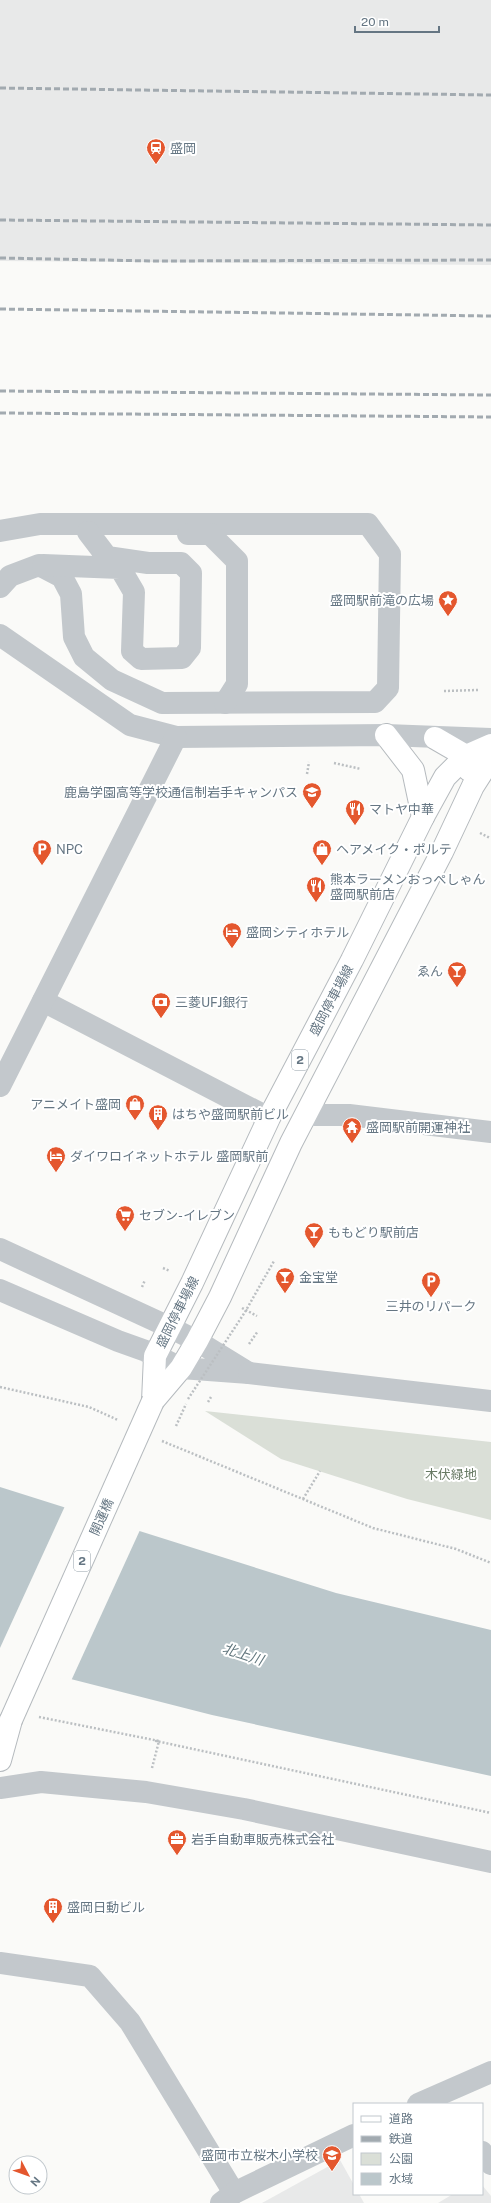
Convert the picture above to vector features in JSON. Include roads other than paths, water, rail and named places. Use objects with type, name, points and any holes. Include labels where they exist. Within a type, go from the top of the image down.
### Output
[{"type":"main road","points":[[386,735],[413,770],[423,817]]},
{"type":"main road","points":[[434,738],[466,756],[473,786]]},
{"type":"main road","name":"盛岡停車場線","points":[[153,1401],[154,1356],[192,1283],[269,1118],[352,960],[423,817],[445,777],[466,756],[491,745]]},
{"type":"main road","name":"2","points":[[153,1401],[181,1368],[197,1341],[220,1297],[291,1143],[308,1115],[442,852],[473,786],[491,758]]},
{"type":"main road","name":"開運橋","points":[[0,1760],[11,1720],[153,1401]]},
{"type":"street","points":[[2,533],[40,524],[368,524],[390,554],[388,688],[375,702],[162,703],[112,680],[84,657],[74,637],[70,594],[62,577],[39,565]]},
{"type":"street","points":[[2,533],[88,532],[210,534],[237,561],[237,684],[225,703]]},
{"type":"street","points":[[0,587],[10,576],[39,565],[120,568],[134,592],[132,651],[141,659],[182,658],[190,648],[191,572],[181,563],[148,563],[107,557],[88,532]]},
{"type":"street","points":[[0,635],[130,725],[176,736],[386,735],[491,739]]},
{"type":"street","points":[[0,1086],[176,736]]},
{"type":"street","points":[[43,1001],[269,1118]]},
{"type":"street","points":[[308,1115],[350,1115],[491,1132]]},
{"type":"street","points":[[0,1249],[169,1327],[197,1341],[249,1372]]},
{"type":"street","points":[[0,1290],[181,1368],[249,1372],[491,1401]]},
{"type":"street","points":[[0,1788],[41,1782],[146,1792],[244,1810],[491,1862]]},
{"type":"street","points":[[0,1963],[90,1976],[130,2022],[227,2198],[353,2135]]},
{"type":"street","points":[[423,2103],[443,2099],[491,2072]]},
{"type":"street","points":[[483,2153],[491,2164]]},
{"type":"water","name":"北上川","points":[[0,1487],[336,1593],[491,1630],[491,1776],[212,1715],[0,1661]]},
{"type":"railway","points":[[0,88],[491,95]]},
{"type":"railway","points":[[0,220],[491,225]]},
{"type":"railway","points":[[0,258],[154,261],[491,260]]},
{"type":"railway","points":[[0,309],[491,316]]},
{"type":"railway","points":[[0,391],[491,395]]},
{"type":"railway","points":[[0,413],[491,417]]},
{"type":"place","name":"盛岡","points":[[156,165]]},
{"type":"place","name":"盛岡駅前滝の広場","points":[[448,617]]},
{"type":"place","name":"鹿島学園高等学校通信制岩手キャンパス","points":[[312,809]]},
{"type":"place","name":"マトヤ中華","points":[[355,826]]},
{"type":"place","name":"NPC","points":[[42,866]]},
{"type":"place","name":"ヘアメイク・ポルテ","points":[[322,866]]},
{"type":"place","name":"熊本ラーメンおっぺしゃん 盛岡駅前店","points":[[316,903]]},
{"type":"place","name":"盛岡シティホテル","points":[[232,949]]},
{"type":"place","name":"ゑん","points":[[457,988]]},
{"type":"place","name":"三菱UFJ銀行","points":[[161,1019]]},
{"type":"place","name":"アニメイト盛岡","points":[[135,1121]]},
{"type":"place","name":"はちや盛岡駅前ビル","points":[[158,1131]]},
{"type":"place","name":"盛岡駅前開運神社","points":[[352,1144]]},
{"type":"place","name":"ダイワロイネットホテル 盛岡駅前","points":[[56,1173]]},
{"type":"place","name":"セブン-イレブン","points":[[125,1232]]},
{"type":"place","name":"ももどり駅前店","points":[[314,1249]]},
{"type":"place","name":"金宝堂","points":[[285,1294]]},
{"type":"place","name":"三井のリパーク","points":[[431,1298]]},
{"type":"place","name":"岩手自動車販売株式会社","points":[[177,1856]]},
{"type":"place","name":"盛岡日動ビル","points":[[53,1924]]},
{"type":"place","name":"盛岡市立桜木小学校","points":[[332,2172]]},
{"type":"park label","name":"木伏緑地","points":[[451,1474]]}]
